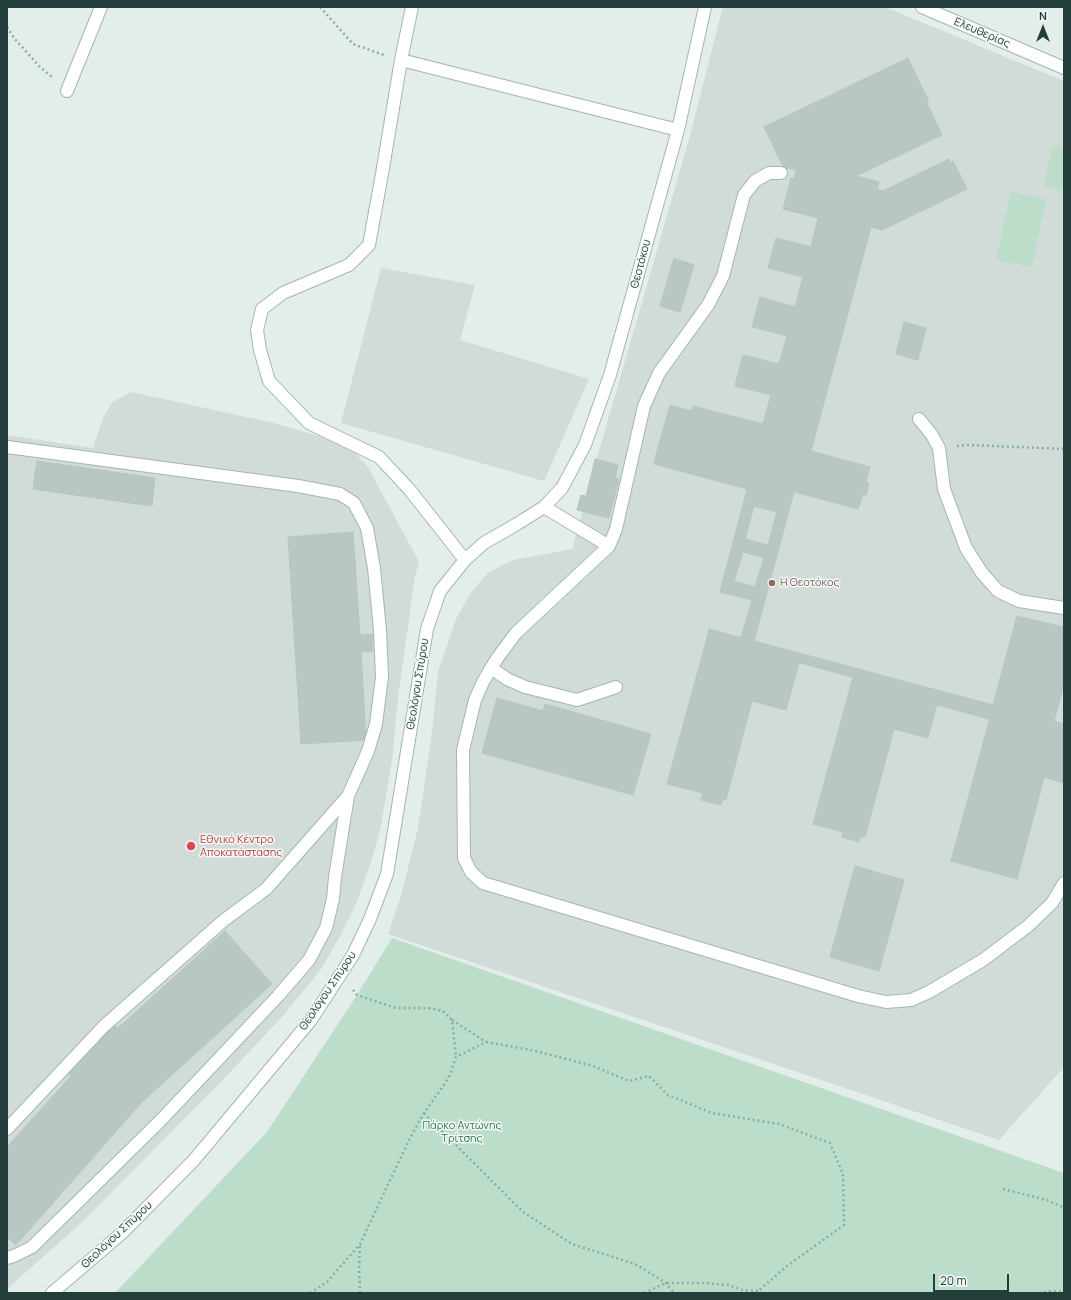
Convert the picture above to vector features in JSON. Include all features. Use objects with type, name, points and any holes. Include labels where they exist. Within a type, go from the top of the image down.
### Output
[{"type":"street","points":[[67,91],[101,7]]},
{"type":"street","points":[[412,7],[369,245],[349,265],[283,293],[262,309],[257,330],[260,350],[269,381],[309,423],[379,457],[409,489],[464,560]]},
{"type":"street","name":"Θεοτόκου","points":[[544,507],[562,488],[585,445],[610,375],[678,130],[705,7]]},
{"type":"street","name":"Ελευθερίας","points":[[922,7],[1064,68]]},
{"type":"street","points":[[402,60],[678,130]]},
{"type":"street","points":[[781,173],[769,173],[756,181],[744,195],[723,276],[708,306],[659,373],[644,406],[616,529],[609,546],[516,633],[498,657],[483,682],[475,700],[463,750],[464,858],[471,872],[483,883],[851,994],[886,1002],[911,1000],[929,992],[983,960],[1028,926],[1052,903],[1064,883]]},
{"type":"street","points":[[919,419],[932,435],[939,448],[944,489],[966,548],[982,572],[998,591],[1019,600],[1064,608]]},
{"type":"street","points":[[7,447],[298,486],[340,494],[354,503],[367,528],[374,568],[380,630],[382,677],[376,724],[368,751],[348,796],[333,898],[326,928],[309,960],[278,996],[162,1118],[32,1247],[7,1258]]},
{"type":"street","points":[[544,507],[609,546]]},
{"type":"street","name":"Θεολόγου Σπύρου","points":[[52,1293],[122,1232],[194,1160],[311,1020],[340,976],[353,955],[370,919],[387,874],[427,629],[440,591],[464,560],[484,543],[518,524],[544,507]]},
{"type":"street","points":[[491,668],[507,679],[525,687],[577,700],[616,687]]},
{"type":"street","points":[[7,1129],[104,1026],[223,921],[266,889],[348,796]]},
{"type":"path","points":[[320,7],[353,44],[402,60]]},
{"type":"path","points":[[7,27],[14,38],[39,66],[67,91]]},
{"type":"path","points":[[939,448],[968,444],[1064,449]]},
{"type":"path","points":[[340,976],[357,995],[396,1008],[428,1008],[443,1011],[452,1020],[486,1042],[531,1050],[586,1064],[629,1081],[649,1076],[668,1095],[712,1113],[779,1124],[830,1143],[843,1174],[844,1225],[787,1266],[758,1291]]},
{"type":"path","points":[[310,1293],[327,1282],[360,1244],[410,1138],[424,1113],[444,1086],[450,1075],[456,1058],[452,1020]]},
{"type":"path","points":[[456,1058],[486,1042]]},
{"type":"path","points":[[424,1113],[523,1212],[572,1244],[635,1264],[666,1283],[674,1293]]},
{"type":"path","points":[[1003,1189],[1047,1200],[1064,1208]]},
{"type":"path","points":[[360,1244],[360,1293]]},
{"type":"path","points":[[644,1293],[666,1283],[706,1283],[728,1285],[743,1290],[758,1291],[762,1293]]},
{"type":"path","points":[[1039,1293],[1051,1291],[1064,1292]]},
{"type":"shaded area","name":"Η Θεοτόκος","points":[[724,7],[885,7],[1064,81],[1064,1067],[999,1140],[388,934],[401,896],[418,828],[432,732],[438,672],[456,619],[470,594],[489,572],[513,560],[572,549],[582,512],[577,510],[581,495],[586,496],[690,136]]},
{"type":"shaded area","points":[[381,268],[475,285],[460,340],[589,379],[544,481],[341,423]]},
{"type":"shaded area","name":"Εθνικό Κέντρο Αποκατάστασης","points":[[131,392],[270,422],[332,440],[355,453],[368,467],[419,562],[415,576],[398,698],[392,761],[380,831],[371,862],[356,904],[322,968],[281,1018],[216,1087],[81,1223],[7,1289],[7,435],[93,448],[103,418],[112,402]]},
{"type":"green space","points":[[1052,146],[1064,148],[1064,190],[1044,186]]},
{"type":"green space","points":[[1011,192],[1046,199],[1032,267],[996,260]]},
{"type":"green space","name":"Πάρκο Αντώνης Τρίτσης","points":[[392,938],[1064,1173],[1064,1293],[115,1293],[267,1132],[357,995]]},
{"type":"building","points":[[908,58],[929,102],[927,103],[942,135],[856,176],[879,182],[877,189],[883,191],[949,159],[950,163],[953,161],[967,189],[882,230],[871,227],[811,451],[870,467],[866,482],[869,484],[866,495],[863,494],[858,509],[784,489],[779,507],[755,500],[760,483],[656,455],[670,405],[692,411],[693,406],[763,424],[771,395],[735,386],[743,355],[779,364],[787,336],[752,327],[760,297],[795,307],[803,277],[768,268],[776,238],[811,247],[818,218],[783,209],[791,178],[794,179],[796,170],[789,168],[785,170],[764,127]]},
{"type":"building","points":[[674,258],[694,265],[680,312],[660,306]]},
{"type":"building","points":[[904,322],[926,328],[918,360],[896,354]]},
{"type":"building","points":[[656,455],[760,483],[755,500],[779,507],[784,489],[794,492],[754,641],[993,705],[1017,616],[1025,618],[1001,707],[1064,724],[1064,734],[991,714],[989,719],[937,705],[938,700],[707,638],[709,629],[741,638],[752,600],[720,592],[747,489],[654,464]],"holes":[[[754,506],[777,512],[768,545],[745,539]],[[743,552],[764,558],[755,587],[734,581]]]},
{"type":"building","points":[[595,459],[618,465],[615,478],[619,479],[609,518],[577,510],[581,495],[586,496]]},
{"type":"building","points":[[37,461],[155,478],[152,506],[33,489]]},
{"type":"building","points":[[353,532],[360,635],[372,634],[373,651],[361,652],[366,740],[301,744],[288,537]]},
{"type":"building","points":[[1025,618],[1064,627],[1064,685],[1054,721],[1001,707]]},
{"type":"building","points":[[707,638],[799,663],[786,710],[752,701],[726,800],[723,799],[721,805],[701,800],[703,793],[667,784]]},
{"type":"building","points":[[853,677],[938,700],[928,738],[894,729],[865,837],[860,837],[859,842],[842,837],[843,832],[813,824]]},
{"type":"building","points":[[497,698],[543,711],[545,704],[651,734],[633,795],[482,753]]},
{"type":"building","points":[[991,714],[1064,734],[1064,783],[1044,777],[1017,879],[951,861]]},
{"type":"building","points":[[855,866],[904,880],[879,971],[830,957]]},
{"type":"building","points":[[225,931],[272,984],[141,1103],[16,1245],[7,1237],[7,1147],[71,1076],[66,1071],[112,1024],[118,1028]]},
{"type":"place","name":"Η Θεοτόκος","points":[[772,583]]},
{"type":"place","name":"Εθνικό Κέντρο Αποκατάστασης","points":[[191,846]]}]
